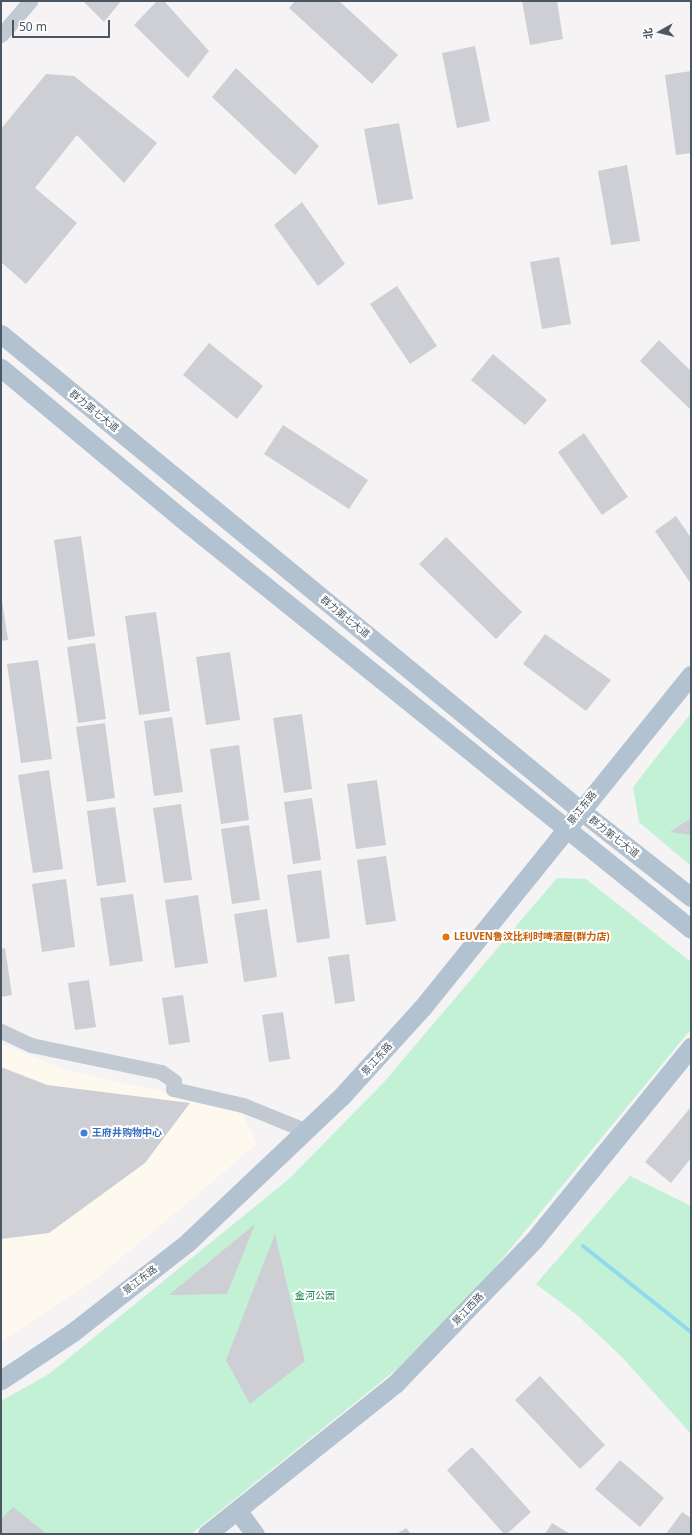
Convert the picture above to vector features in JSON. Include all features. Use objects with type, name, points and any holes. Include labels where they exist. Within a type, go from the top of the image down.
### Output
[{"type":"main road","name":"群力第七大道","points":[[1,334],[580,810],[691,897]]},
{"type":"main road","points":[[1,368],[181,518],[565,829],[691,929]]},
{"type":"main road","name":"景江东路","points":[[1,1380],[73,1332],[188,1242],[307,1131],[422,1008],[580,810],[691,675]]},
{"type":"main road","name":"景江西路","points":[[207,1534],[231,1523],[400,1379],[534,1240],[691,1047]]},
{"type":"main road","points":[[231,1523],[255,1534]]},
{"type":"street","points":[[1,35],[30,1]]},
{"type":"street","points":[[1,1031],[31,1045],[161,1072],[174,1081],[173,1089],[243,1105],[307,1131]]},
{"type":"shaded area","points":[[1,1044],[69,1071],[240,1109],[257,1144],[95,1280],[1,1342]]},
{"type":"green space","points":[[691,713],[691,866],[639,822],[633,787]]},
{"type":"green space","name":"金河公园","points":[[557,878],[586,879],[691,962],[691,1029],[488,1276],[397,1369],[191,1534],[1,1534],[1,1401],[49,1374],[289,1179],[385,1081]]},
{"type":"green space","points":[[630,1176],[691,1206],[691,1434],[622,1357],[577,1315],[536,1284]]},
{"type":"building","points":[[83,1],[121,1],[104,22]]},
{"type":"building","points":[[157,1],[164,1],[209,51],[188,78],[134,25]]},
{"type":"building","points":[[295,1],[339,1],[398,55],[372,84],[289,8]]},
{"type":"building","points":[[522,1],[557,1],[563,39],[530,45]]},
{"type":"building","points":[[475,46],[490,121],[457,128],[442,53]]},
{"type":"building","points":[[236,68],[319,146],[295,175],[212,97]]},
{"type":"building","points":[[691,71],[691,153],[676,155],[665,75]]},
{"type":"building","points":[[46,74],[74,76],[157,143],[124,183],[77,135],[35,188],[77,223],[26,284],[1,262],[1,129]]},
{"type":"building","points":[[399,123],[413,199],[378,205],[364,129]]},
{"type":"building","points":[[627,165],[640,241],[611,245],[598,171]]},
{"type":"building","points":[[302,202],[345,264],[318,286],[274,225]]},
{"type":"building","points":[[559,257],[571,324],[542,329],[530,262]]},
{"type":"building","points":[[397,286],[437,346],[410,364],[370,304]]},
{"type":"building","points":[[659,340],[691,371],[691,410],[640,361]]},
{"type":"building","points":[[209,343],[263,386],[237,419],[183,375]]},
{"type":"building","points":[[493,354],[547,400],[525,425],[471,380]]},
{"type":"building","points":[[283,425],[368,480],[349,509],[264,454]]},
{"type":"building","points":[[584,433],[628,497],[602,515],[558,452]]},
{"type":"building","points":[[676,516],[691,538],[691,584],[655,531]]},
{"type":"building","points":[[81,536],[95,636],[68,640],[54,540]]},
{"type":"building","points":[[446,537],[522,612],[496,639],[419,564]]},
{"type":"building","points":[[1,594],[8,640],[1,641]]},
{"type":"building","points":[[156,612],[170,711],[139,715],[125,616]]},
{"type":"building","points":[[545,634],[611,680],[586,711],[523,664]]},
{"type":"building","points":[[95,643],[106,719],[78,723],[67,647]]},
{"type":"building","points":[[230,652],[240,720],[206,725],[196,657]]},
{"type":"building","points":[[38,660],[52,759],[21,763],[7,664]]},
{"type":"building","points":[[302,714],[312,789],[284,793],[273,718]]},
{"type":"building","points":[[172,717],[183,792],[154,796],[144,721]]},
{"type":"building","points":[[105,723],[115,798],[87,802],[76,727]]},
{"type":"building","points":[[239,745],[249,820],[221,824],[210,749]]},
{"type":"building","points":[[49,770],[63,869],[33,873],[18,775]]},
{"type":"building","points":[[377,780],[386,845],[356,849],[347,784]]},
{"type":"building","points":[[312,798],[321,860],[293,864],[284,802]]},
{"type":"building","points":[[181,804],[192,880],[164,883],[153,808]]},
{"type":"building","points":[[115,807],[126,882],[97,886],[87,811]]},
{"type":"building","points":[[691,818],[691,835],[670,832]]},
{"type":"building","points":[[249,825],[260,900],[232,904],[221,829]]},
{"type":"building","points":[[386,856],[396,921],[366,925],[357,860]]},
{"type":"building","points":[[321,870],[330,938],[297,943],[287,875]]},
{"type":"building","points":[[66,879],[75,947],[42,952],[32,884]]},
{"type":"building","points":[[133,894],[143,961],[110,966],[100,898]]},
{"type":"building","points":[[198,895],[208,963],[175,968],[165,900]]},
{"type":"building","points":[[267,909],[277,977],[244,982],[234,914]]},
{"type":"building","points":[[5,948],[12,995],[1,997],[1,949]]},
{"type":"building","points":[[349,954],[355,1001],[335,1004],[328,957]]},
{"type":"building","points":[[89,980],[96,1027],[75,1030],[68,983]]},
{"type":"building","points":[[183,995],[190,1042],[169,1045],[162,998]]},
{"type":"building","points":[[283,1012],[290,1059],[269,1062],[262,1015]]},
{"type":"building","name":"王府井购物中心","points":[[1,1067],[47,1085],[190,1103],[145,1163],[49,1233],[1,1239]]},
{"type":"building","points":[[691,1107],[691,1158],[671,1183],[645,1162]]},
{"type":"building","points":[[255,1224],[227,1294],[169,1295]]},
{"type":"building","points":[[275,1234],[305,1361],[250,1404],[226,1360]]},
{"type":"building","points":[[540,1376],[605,1445],[580,1469],[515,1400]]},
{"type":"building","points":[[472,1447],[531,1512],[507,1534],[504,1534],[447,1470]]},
{"type":"building","points":[[620,1460],[664,1498],[640,1527],[595,1489]]},
{"type":"building","points":[[13,1507],[47,1534],[1,1534],[1,1519]]},
{"type":"building","points":[[682,1512],[691,1518],[691,1534],[666,1534]]},
{"type":"building","points":[[552,1523],[570,1534],[545,1534]]},
{"type":"building","points":[[406,1528],[411,1534],[397,1534]]},
{"type":"waterway","points":[[583,1246],[691,1332]]},
{"type":"place","name":"LEUVEN鲁汶比利时啤酒屋(群力店)","points":[[446,937]]},
{"type":"place","name":"王府井购物中心","points":[[84,1133]]}]
